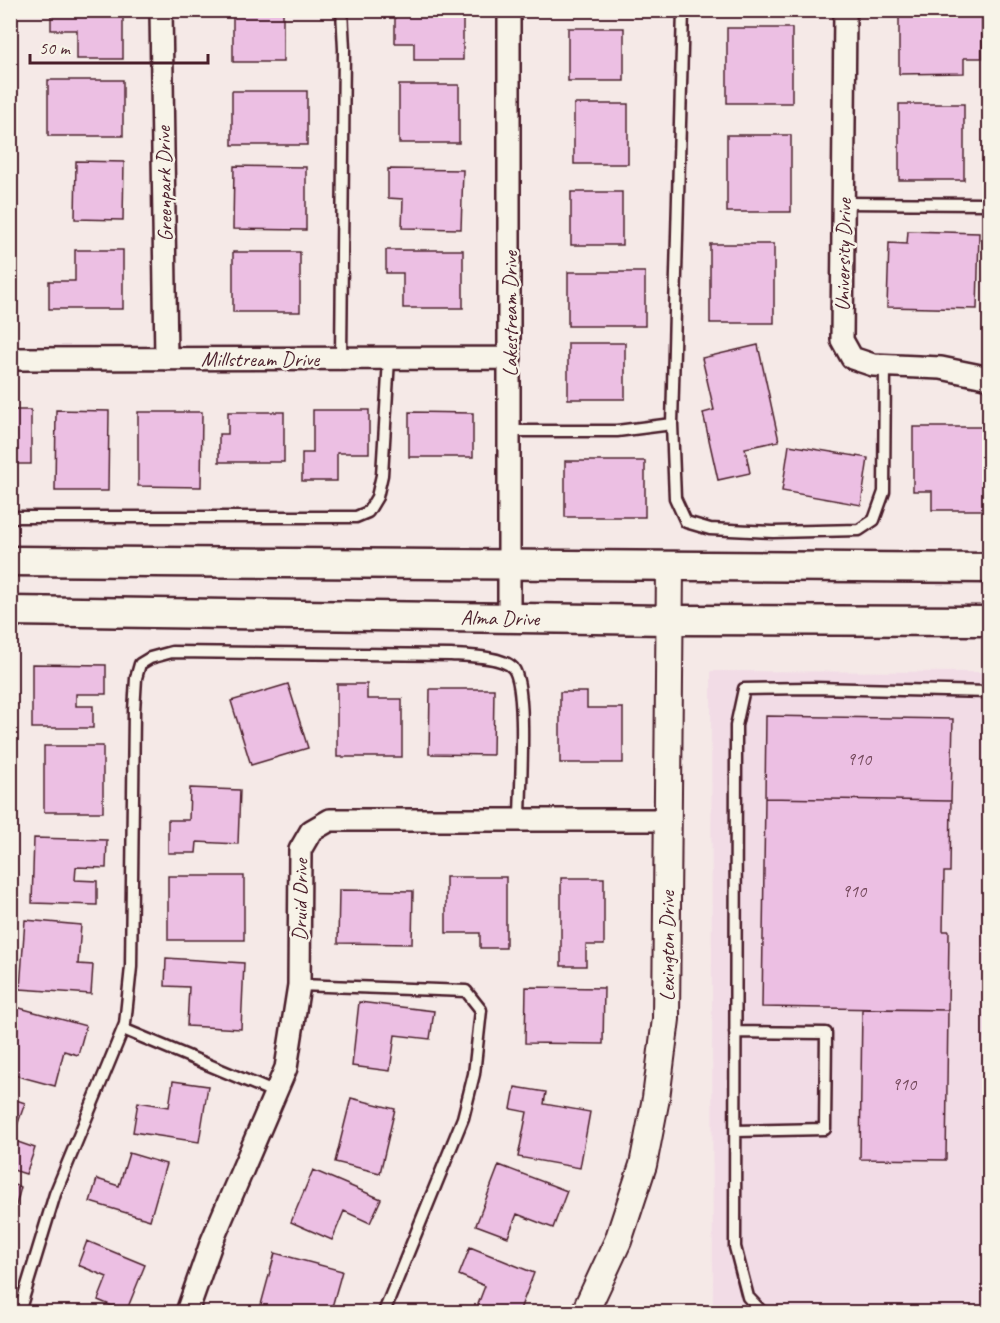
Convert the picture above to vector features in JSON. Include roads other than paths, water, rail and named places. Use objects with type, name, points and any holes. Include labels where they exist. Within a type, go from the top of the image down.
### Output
[{"type":"main road","points":[[10,561],[990,568]]},
{"type":"main road","name":"Alma Drive","points":[[10,611],[670,620],[990,621]]},
{"type":"street","name":"Greenpark Drive","points":[[161,10],[166,358]]},
{"type":"street","name":"Lakestream Drive","points":[[509,10],[509,618]]},
{"type":"street","name":"University Drive","points":[[845,10],[842,340],[852,358],[873,365],[941,368],[990,378]]},
{"type":"street","name":"Millstream Drive","points":[[10,358],[510,358]]},
{"type":"street","name":"Lexington Drive","points":[[585,1312],[621,1230],[643,1166],[656,1098],[666,1019],[670,566]]},
{"type":"street","name":"Druid Drive","points":[[187,1312],[212,1241],[286,1068],[299,985],[300,850],[311,831],[330,820],[668,820]]},
{"type":"lane","points":[[341,358],[344,49],[342,10]]},
{"type":"lane","points":[[683,10],[672,424],[675,498],[686,522],[710,529],[773,532],[859,530],[874,520],[884,492],[885,365]]},
{"type":"lane","points":[[844,203],[985,204],[990,202]]},
{"type":"lane","points":[[10,517],[356,517],[368,512],[377,497],[382,475],[389,358]]},
{"type":"lane","points":[[510,431],[617,431],[672,424]]},
{"type":"lane","points":[[19,1312],[55,1194],[125,1024],[131,967],[136,678],[140,664],[150,658],[172,652],[451,655],[498,660],[512,666],[519,684],[520,819]]},
{"type":"lane","points":[[762,1312],[748,1297],[735,1247],[736,726],[744,689],[813,688],[990,692]]},
{"type":"lane","points":[[299,985],[466,991],[481,1010],[474,1074],[463,1118],[384,1312]]},
{"type":"lane","points":[[123,1029],[276,1093]]},
{"type":"lane","points":[[735,1032],[826,1033],[825,1129],[736,1131]]}]
